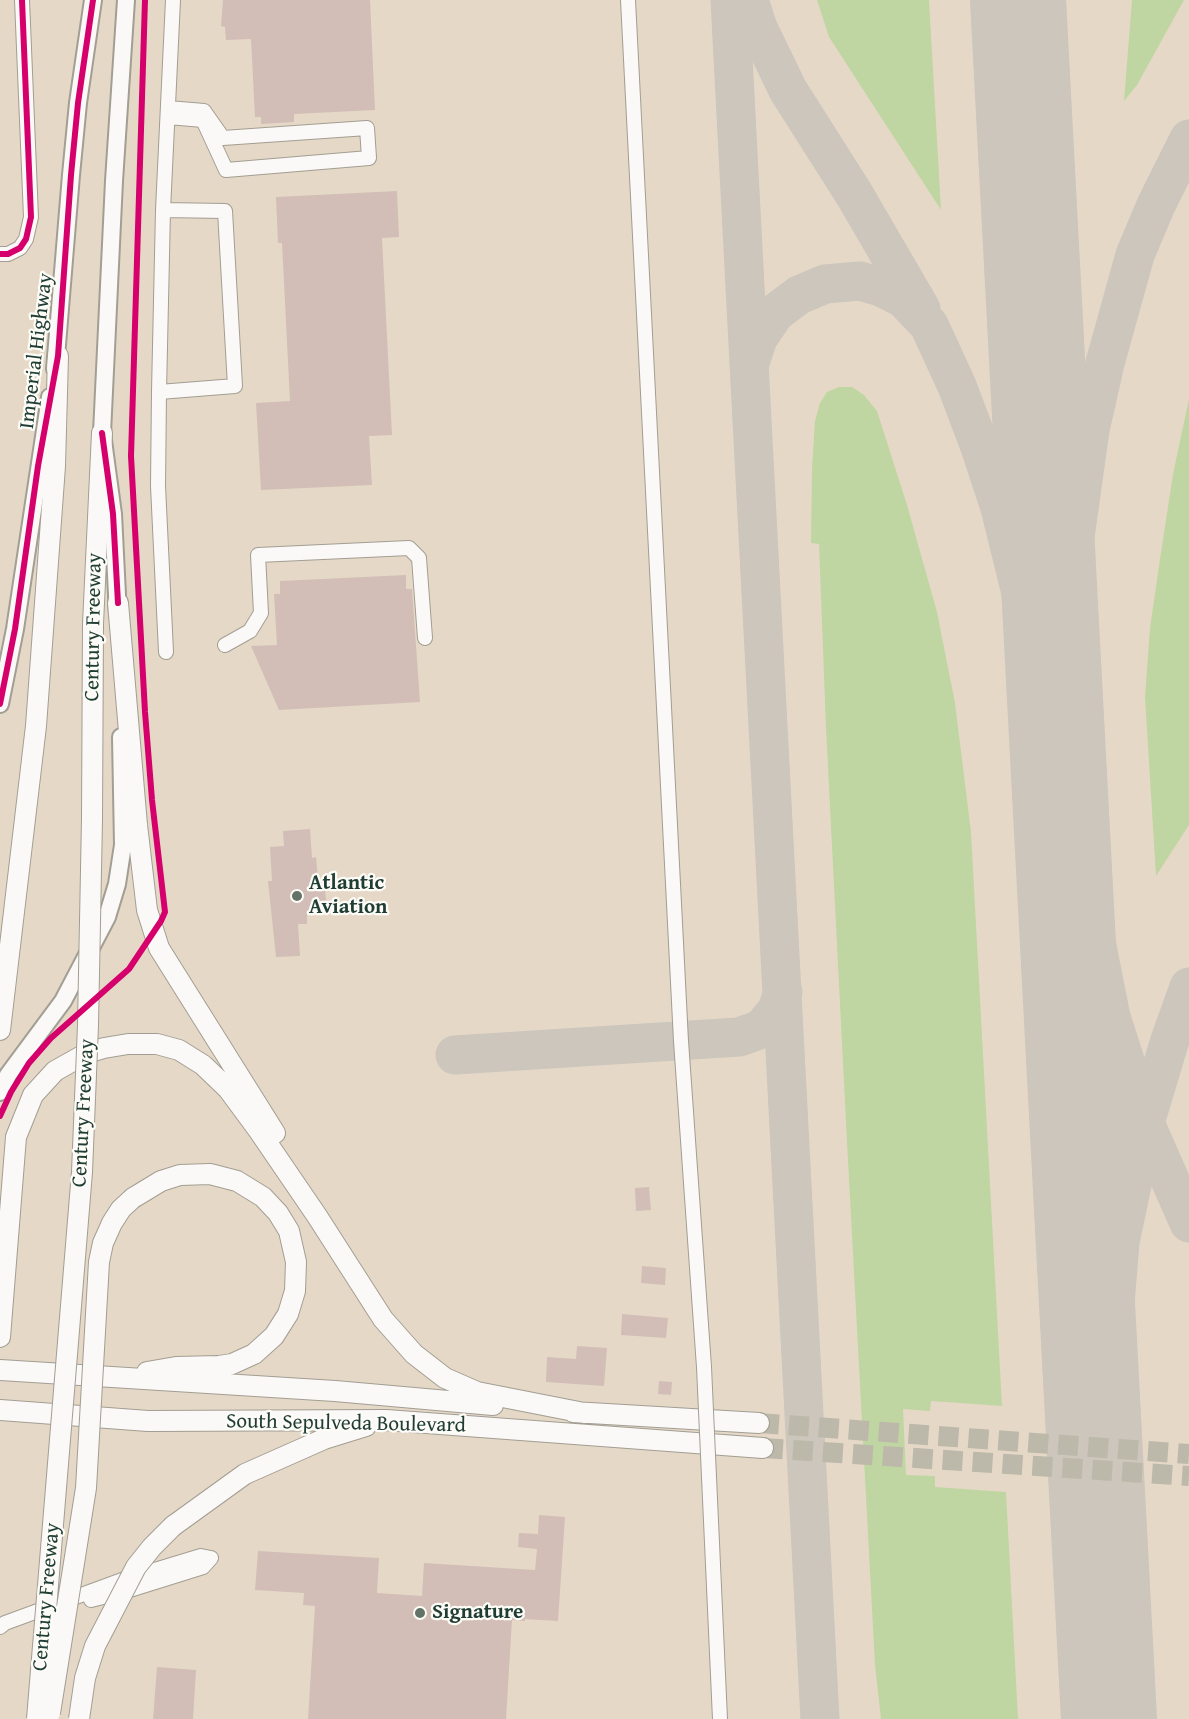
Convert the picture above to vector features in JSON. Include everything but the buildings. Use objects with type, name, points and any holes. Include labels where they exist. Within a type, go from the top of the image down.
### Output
[{"type":"highway","points":[[0,1030],[36,726],[55,466],[58,356]]},
{"type":"highway","name":"Century Freeway","points":[[37,1719],[82,1172],[88,1025],[93,624],[102,433]]},
{"type":"highway","points":[[118,603],[140,853],[147,910],[159,948],[307,1186],[317,1216]]},
{"type":"highway","points":[[0,1337],[16,1137],[33,1095],[55,1071],[87,1053],[128,1044],[157,1044],[179,1050],[203,1065],[228,1089],[260,1131],[383,1319],[414,1354],[446,1378],[477,1392],[584,1413]]},
{"type":"highway","points":[[49,1719],[87,1475],[99,1262],[104,1243],[121,1209],[133,1198],[161,1181],[190,1174],[218,1175],[246,1185],[270,1204],[284,1222],[296,1253],[296,1281],[292,1302],[282,1324],[265,1345],[254,1354],[232,1364],[176,1367],[116,1377]]},
{"type":"highway","name":"South Sepulveda Boulevard","points":[[0,1370],[335,1391],[584,1413],[759,1423]]},
{"type":"highway","name":"South Sepulveda Boulevard","points":[[0,1410],[148,1421],[386,1420],[763,1448]]},
{"type":"highway","points":[[80,1719],[85,1678],[95,1646],[136,1568],[152,1547],[173,1526],[244,1474],[324,1439],[386,1420]]},
{"type":"main road","name":"Imperial Highway","points":[[0,704],[15,629],[38,466],[58,356],[78,103],[93,0]]},
{"type":"main road","points":[[0,1092],[8,1075],[63,1001],[106,917],[117,884],[123,845],[118,603],[113,514],[102,433],[114,181],[126,0]]},
{"type":"street","points":[[0,254],[8,254],[20,248],[26,239],[31,217],[22,0]]},
{"type":"street","points":[[166,652],[158,486],[163,210],[173,0]]},
{"type":"street","points":[[628,0],[681,1041],[704,1367],[720,1719]]},
{"type":"street","points":[[204,111],[223,138],[367,128],[369,158],[226,170],[203,120],[168,112],[204,111]]},
{"type":"street","points":[[159,393],[235,386],[225,211],[163,210]]},
{"type":"street","points":[[225,645],[250,631],[261,613],[258,555],[409,548],[419,558],[425,638]]},
{"type":"street","points":[[0,1614],[30,1614],[123,1592],[203,1567],[211,1558],[201,1556],[122,1580],[30,1614],[5,1623],[0,1627]]},
{"type":"green space","points":[[817,0],[929,0],[941,210],[829,37]]},
{"type":"green space","points":[[1132,0],[1184,0],[1137,85],[1124,101]]},
{"type":"green space","points":[[839,387],[852,387],[864,395],[877,411],[907,505],[937,612],[955,703],[971,832],[1002,1406],[931,1401],[930,1411],[903,1409],[906,1475],[935,1476],[935,1487],[1006,1492],[1018,1719],[881,1719],[875,1665],[847,1142],[819,544],[811,543],[815,421],[820,403],[827,392]]},
{"type":"green space","points":[[1189,399],[1189,825],[1156,876],[1145,697],[1150,628],[1159,566],[1173,474]]},
{"type":"taxiway","points":[[730,0],[820,1719]]},
{"type":"taxiway","points":[[749,0],[758,28],[788,90],[854,194],[921,309]]},
{"type":"taxiway","points":[[1034,303],[1035,132],[1043,0]]},
{"type":"taxiway","points":[[1065,736],[1067,629],[1075,537],[1090,430],[1105,363],[1135,255],[1156,205],[1189,139]]},
{"type":"taxiway","points":[[750,363],[758,338],[775,313],[799,295],[825,284],[860,281],[881,287],[903,298],[929,325],[957,386],[980,447],[1000,508],[1022,597],[1043,709],[1068,930]]},
{"type":"taxiway","points":[[1085,886],[1111,1017],[1145,1123],[1189,1223]]},
{"type":"taxiway","points":[[1098,1515],[1120,1242],[1145,1123],[1189,987]]},
{"type":"taxiway","points":[[455,1055],[739,1037],[764,1026],[777,1010],[783,992]]},
{"type":"taxiway","points":[[1108,1706],[1109,1719]]},
{"type":"runway","points":[[1018,0],[1109,1719]]},
{"type":"tunnel","points":[[759,1423],[1189,1454]]},
{"type":"tunnel","points":[[763,1448],[1189,1476]]},
{"type":"cycle path","points":[[0,254],[8,254],[20,248],[26,239],[31,217],[22,0]]},
{"type":"cycle path","points":[[0,704],[15,629],[38,466],[58,356],[78,103],[93,0]]},
{"type":"cycle path","points":[[0,1116],[11,1092],[29,1063],[51,1038],[129,969],[165,912],[145,712],[131,456],[145,0]]},
{"type":"cycle path","points":[[102,433],[113,514],[118,603]]},
{"type":"place","name":"Atlantic Aviation","points":[[297,896]]},
{"type":"place","name":"Signature","points":[[420,1613]]}]
